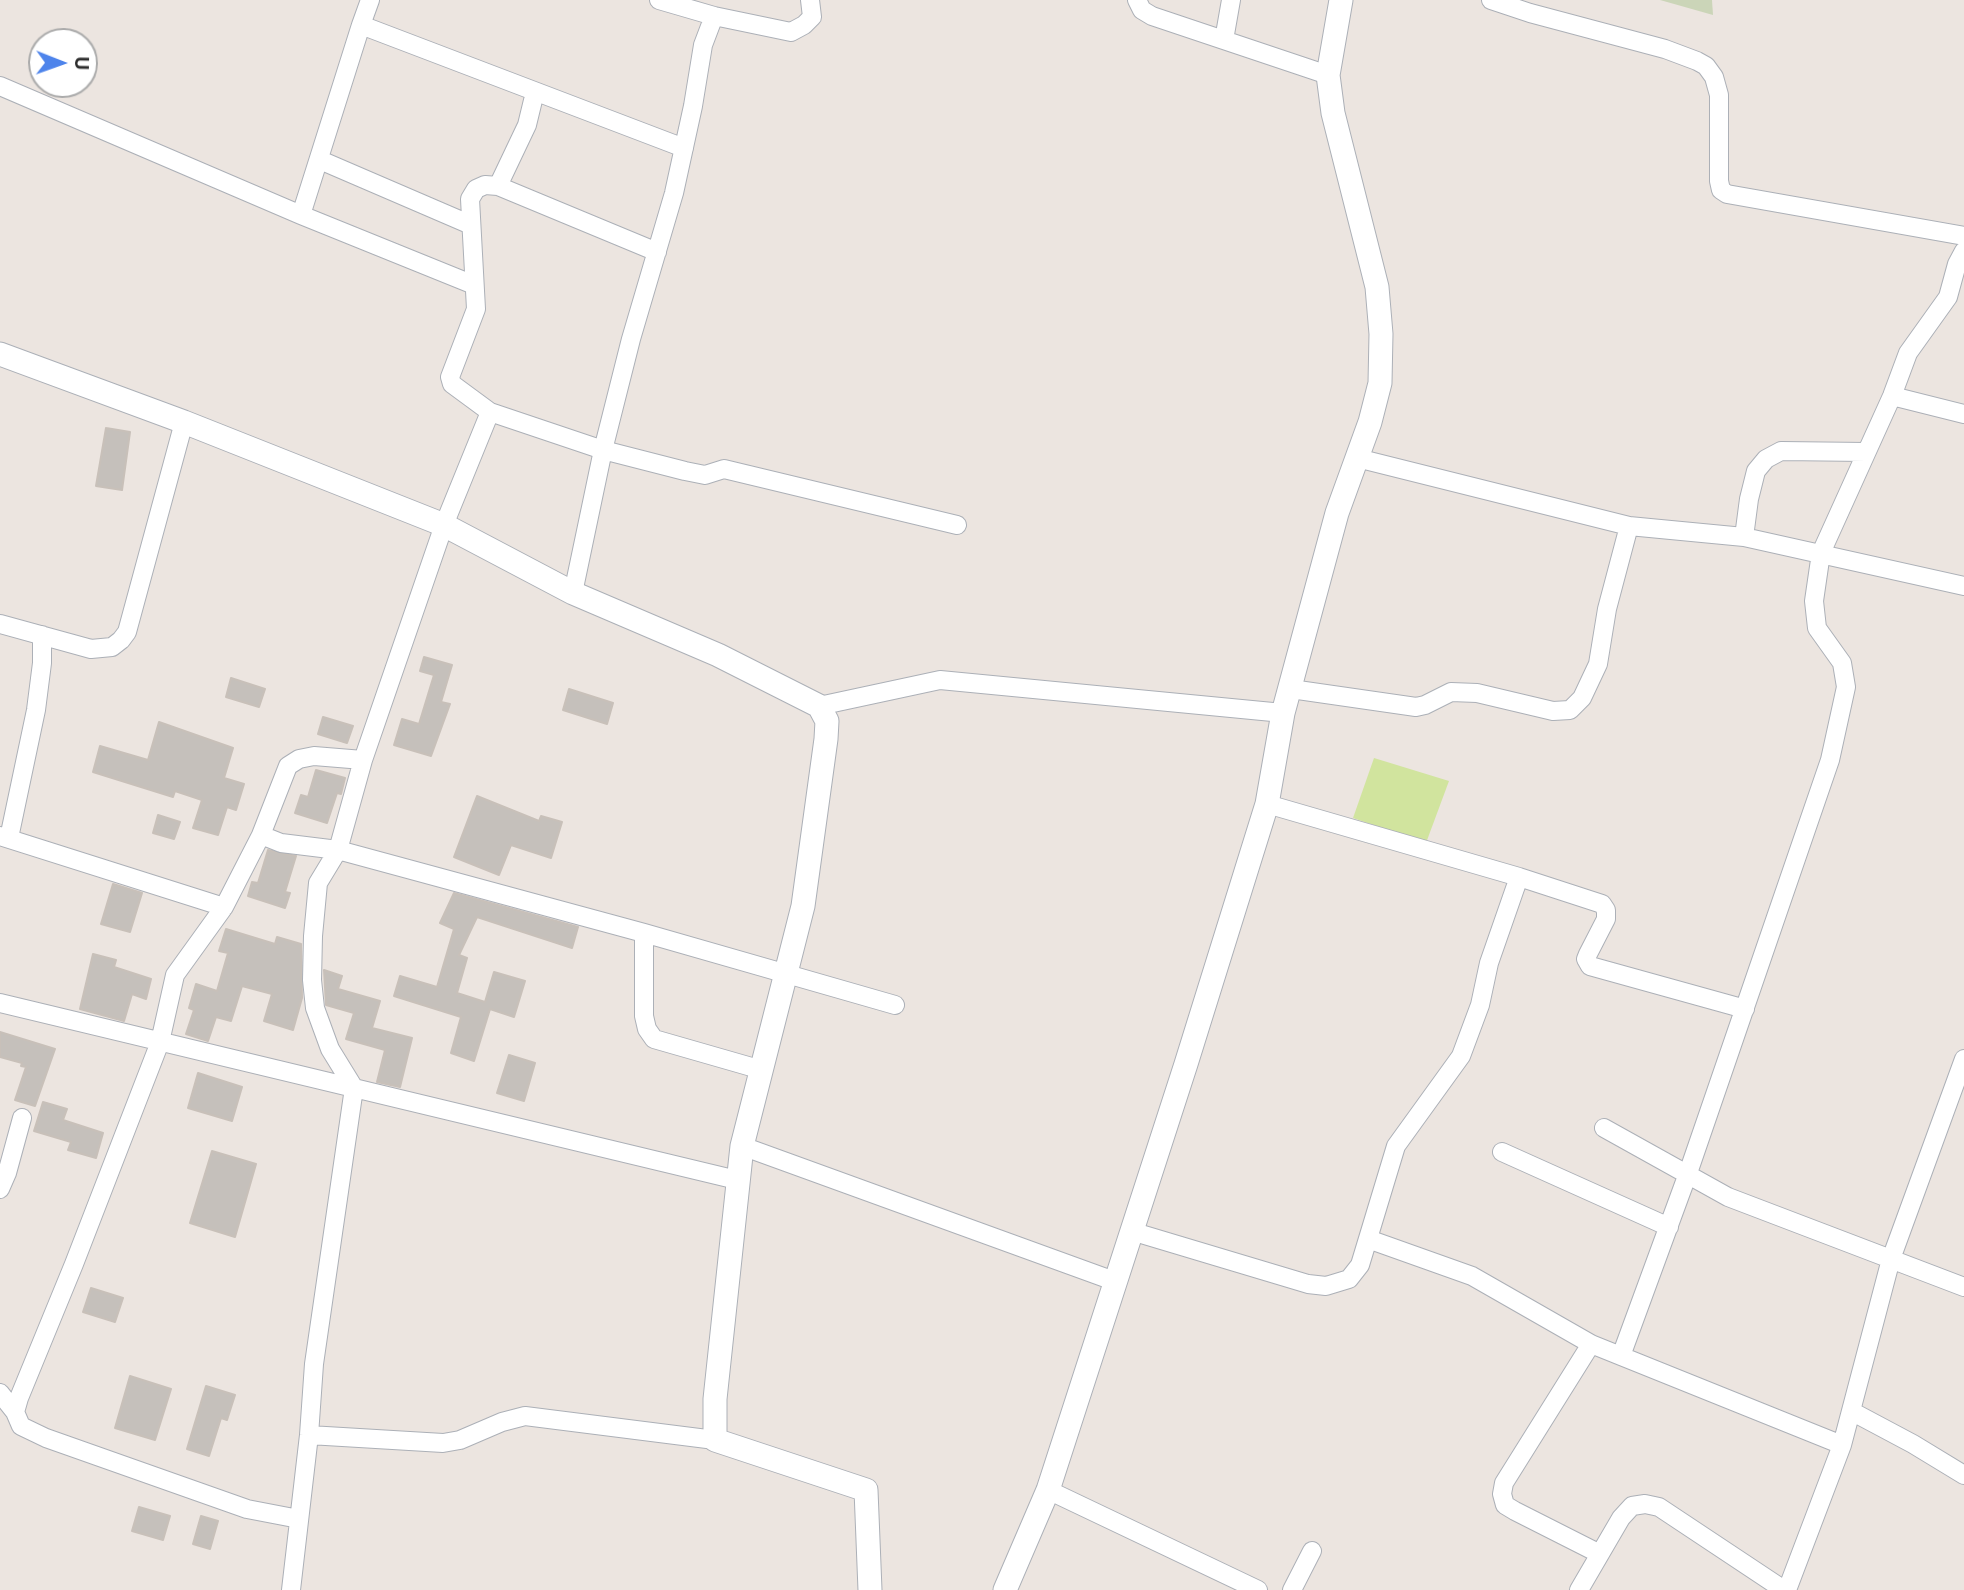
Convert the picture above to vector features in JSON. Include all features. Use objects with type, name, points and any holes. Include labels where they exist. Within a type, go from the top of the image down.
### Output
[{"type":"street","points":[[301,215],[370,0]]},
{"type":"street","points":[[659,0],[714,16],[791,32],[804,26],[811,17],[810,0]]},
{"type":"street","points":[[1138,0],[1142,10],[1152,16],[1328,75]]},
{"type":"street","points":[[1224,40],[1231,0]]},
{"type":"street","points":[[1005,1590],[1048,1490],[1186,1064],[1266,804],[1283,713],[1337,513],[1370,422],[1380,383],[1377,286],[1333,113],[1328,75],[1341,0]]},
{"type":"street","points":[[1492,0],[1530,13],[1665,49],[1706,66],[1714,76],[1719,95],[1719,181],[1721,190],[1727,194],[1964,236]]},
{"type":"street","points":[[573,593],[603,450],[631,339],[674,193],[703,45],[714,16]]},
{"type":"street","points":[[361,25],[684,148]]},
{"type":"street","points":[[0,86],[301,215],[474,285]]},
{"type":"street","points":[[498,186],[527,125],[535,92]]},
{"type":"street","points":[[320,160],[471,225]]},
{"type":"street","points":[[657,252],[498,186],[485,185],[476,189],[470,199],[476,309],[450,377],[452,384],[490,412],[603,450],[705,475],[724,469],[768,482],[957,524]]},
{"type":"street","points":[[1621,1356],[1687,1176],[1830,760],[1846,687],[1842,663],[1816,628],[1814,601],[1821,553],[1892,396],[1908,353],[1948,297],[1957,264],[1964,251]]},
{"type":"street","points":[[0,354],[184,422],[444,525],[573,593],[718,655],[819,706],[827,721],[818,807],[803,906],[742,1146],[737,1180],[715,1399],[715,1440]]},
{"type":"street","points":[[1892,396],[1964,414]]},
{"type":"street","points":[[291,1590],[309,1435],[314,1364],[354,1088],[330,1049],[315,1008],[312,980],[313,936],[318,883],[338,850],[363,760],[444,525],[490,412]]},
{"type":"street","points":[[0,624],[92,649],[112,647],[127,632],[184,422]]},
{"type":"street","points":[[1744,537],[1756,471],[1766,459],[1781,451],[1866,452]]},
{"type":"street","points":[[1357,458],[1629,526],[1744,537],[1964,586]]},
{"type":"street","points":[[1291,689],[1416,707],[1451,692],[1477,693],[1553,711],[1570,710],[1582,698],[1598,664],[1607,609],[1629,526]]},
{"type":"street","points":[[41,635],[42,663],[36,710],[5,837],[224,907]]},
{"type":"street","points":[[819,706],[940,680],[1283,713]]},
{"type":"street","points":[[15,1412],[160,1042],[175,975],[224,907],[261,835],[288,766],[299,759],[314,756],[363,760]]},
{"type":"street","points":[[1266,804],[1519,877],[1602,904],[1606,919],[1586,959],[1590,965],[1745,1009]]},
{"type":"street","points":[[261,835],[281,843],[338,850],[895,1004]]},
{"type":"street","points":[[1131,1231],[1308,1284],[1326,1286],[1349,1279],[1360,1265],[1396,1146],[1461,1056],[1480,1005],[1489,962],[1519,877]]},
{"type":"street","points":[[644,933],[644,1016],[646,1029],[654,1039],[762,1070]]},
{"type":"street","points":[[0,1003],[737,1180]]},
{"type":"street","points":[[1579,1590],[1621,1518],[1632,1506],[1645,1504],[1659,1507],[1786,1590],[1842,1445],[1891,1259],[1964,1059]]},
{"type":"street","points":[[0,1189],[22,1118]]},
{"type":"street","points":[[1604,1128],[1727,1197],[1964,1287]]},
{"type":"street","points":[[742,1146],[1114,1281]]},
{"type":"street","points":[[1502,1152],[1669,1227]]},
{"type":"street","points":[[1368,1238],[1472,1276],[1591,1344],[1842,1445]]},
{"type":"street","points":[[1591,1344],[1504,1483],[1502,1494],[1505,1505],[1600,1554]]},
{"type":"street","points":[[0,1393],[15,1412],[21,1426],[46,1438],[247,1509],[299,1519]]},
{"type":"street","points":[[1851,1411],[1964,1475]]},
{"type":"street","points":[[309,1435],[443,1443],[460,1440],[502,1422],[525,1416],[715,1440],[866,1490],[870,1590]]},
{"type":"street","points":[[1048,1490],[1258,1590]]},
{"type":"street","points":[[1292,1590],[1312,1551]]},
{"type":"green space","points":[[1660,0],[1712,0],[1713,15]]},
{"type":"green space","points":[[1374,758],[1449,781],[1426,843],[1353,818]]},
{"type":"building","points":[[106,428],[130,432],[122,490],[96,486]]},
{"type":"building","points":[[424,657],[452,665],[441,702],[450,704],[431,756],[394,745],[402,719],[419,724],[434,675],[420,671]]},
{"type":"building","points":[[231,678],[265,689],[259,707],[226,697]]},
{"type":"building","points":[[569,689],[613,703],[607,724],[563,710]]},
{"type":"building","points":[[323,717],[353,726],[347,743],[318,734]]},
{"type":"building","points":[[159,722],[233,748],[224,778],[244,784],[236,810],[227,807],[218,835],[193,828],[202,800],[175,791],[173,797],[93,772],[100,746],[148,760]]},
{"type":"building","points":[[316,770],[345,778],[341,794],[337,793],[327,823],[295,813],[301,795],[308,797]]},
{"type":"building","points":[[477,796],[539,821],[541,816],[562,822],[551,858],[511,845],[499,875],[454,857]]},
{"type":"building","points":[[158,815],[180,822],[174,839],[153,833]]},
{"type":"building","points":[[268,850],[296,856],[285,892],[290,893],[285,908],[248,896],[252,882],[258,883]]},
{"type":"building","points":[[113,884],[142,893],[130,932],[101,924]]},
{"type":"building","points":[[454,893],[578,927],[572,948],[477,917],[459,955],[467,958],[457,993],[485,1002],[494,972],[525,981],[514,1017],[490,1009],[474,1061],[451,1053],[461,1017],[394,996],[400,976],[437,987],[454,929],[440,923]]},
{"type":"building","points":[[226,929],[275,944],[277,937],[301,944],[302,998],[293,1030],[264,1021],[272,994],[242,986],[231,1021],[216,1017],[208,1041],[186,1034],[194,1010],[189,1008],[196,984],[217,991],[228,953],[219,951]]},
{"type":"building","points":[[93,954],[116,960],[114,967],[151,979],[146,999],[132,994],[124,1021],[80,1009]]},
{"type":"building","points":[[324,970],[342,976],[338,989],[380,1001],[372,1028],[412,1038],[400,1087],[377,1082],[385,1050],[346,1039],[354,1013],[326,1005]]},
{"type":"building","points":[[0,1032],[55,1049],[35,1106],[15,1100],[26,1067],[21,1066],[22,1063],[0,1057]]},
{"type":"building","points":[[509,1055],[535,1063],[524,1101],[497,1093]]},
{"type":"building","points":[[198,1073],[242,1087],[232,1121],[188,1108]]},
{"type":"building","points":[[43,1102],[67,1109],[63,1120],[103,1133],[96,1158],[68,1150],[71,1142],[34,1131]]},
{"type":"building","points":[[212,1151],[256,1164],[235,1237],[190,1223]]},
{"type":"building","points":[[91,1288],[123,1298],[115,1322],[83,1312]]},
{"type":"building","points":[[130,1376],[171,1389],[155,1440],[115,1428]]},
{"type":"building","points":[[206,1386],[235,1395],[227,1420],[221,1418],[209,1456],[187,1449]]},
{"type":"building","points":[[139,1507],[170,1516],[163,1540],[132,1531]]},
{"type":"building","points":[[201,1516],[218,1521],[210,1549],[193,1544]]}]
